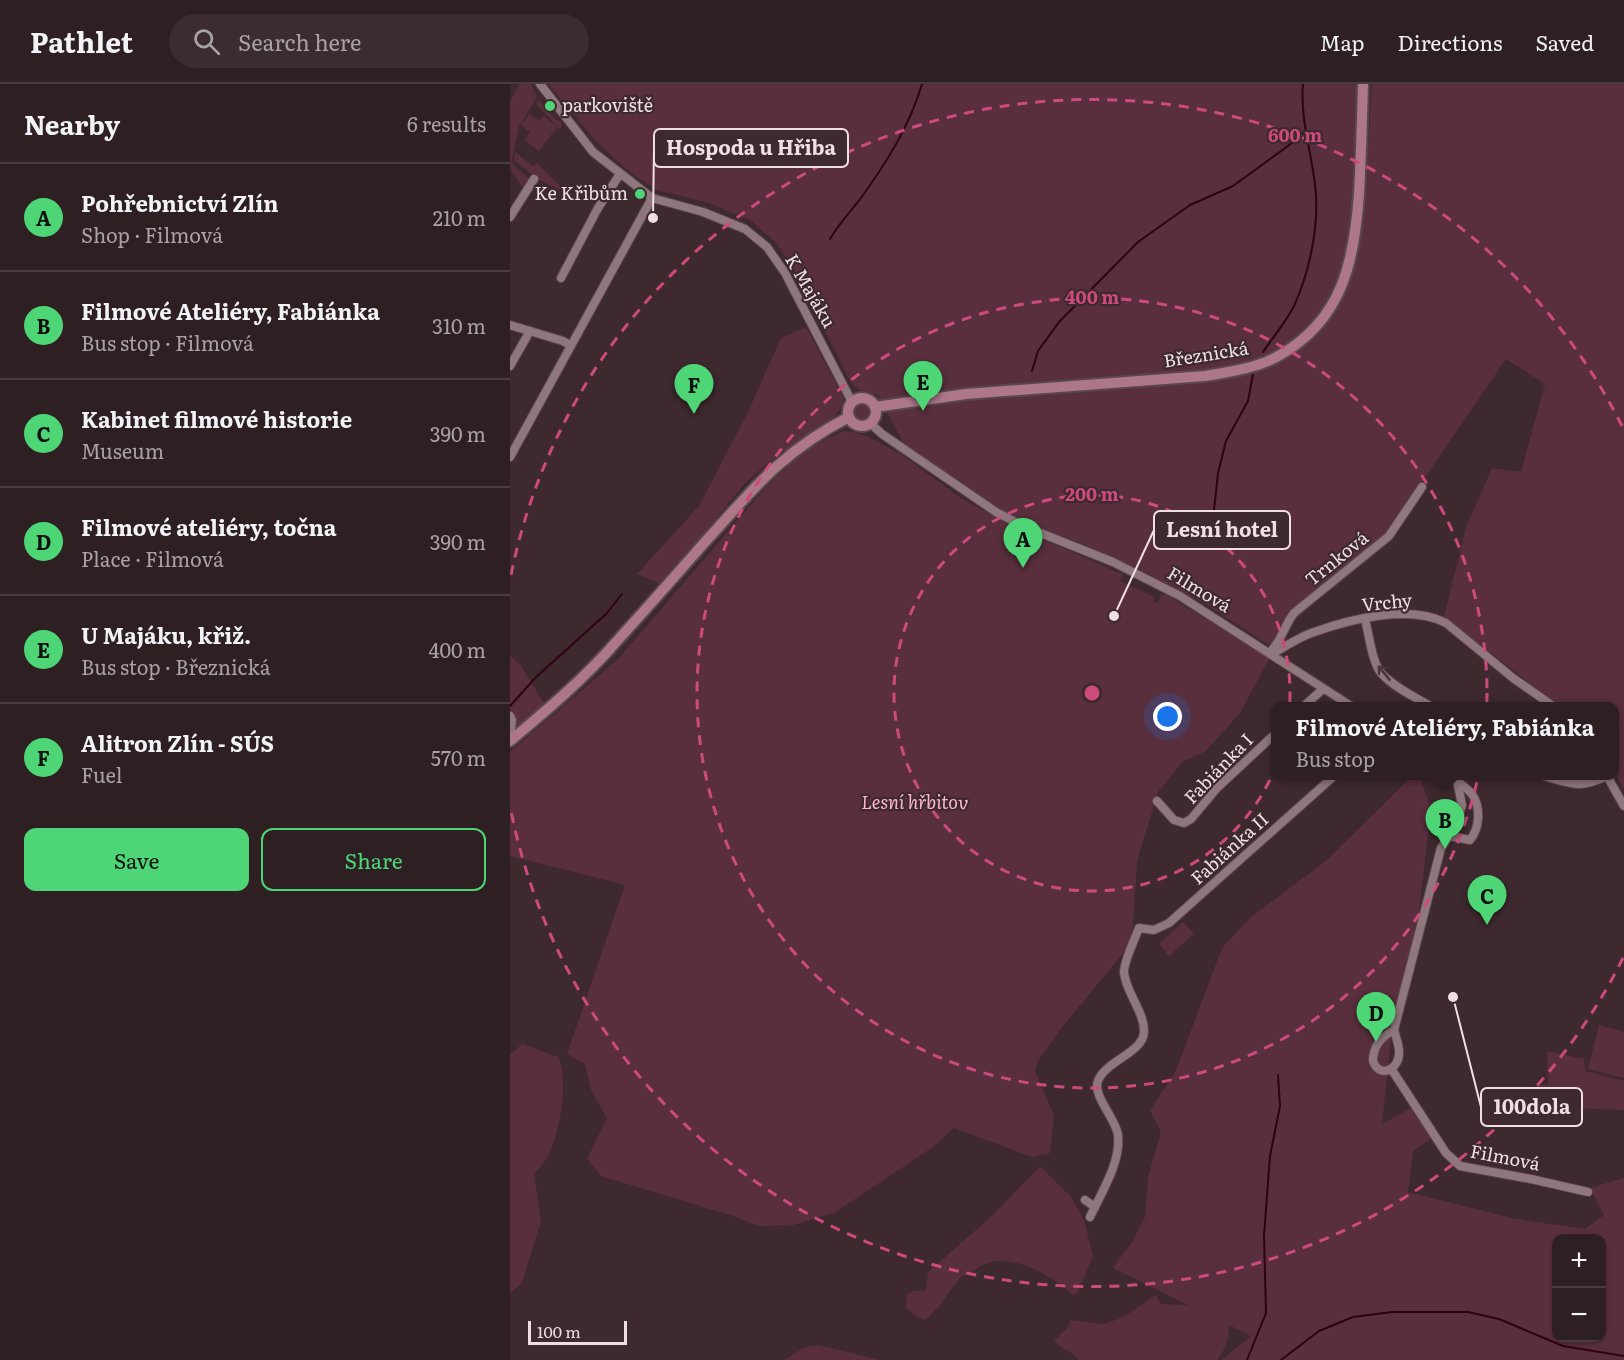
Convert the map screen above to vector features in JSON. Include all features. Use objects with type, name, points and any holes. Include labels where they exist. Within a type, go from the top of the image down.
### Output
[{"type":"main road","name":"Březnická","points":[[852,402],[865,399],[875,407],[966,394],[1205,376],[1244,369],[1280,355],[1304,339],[1327,314],[1342,287],[1351,261],[1359,183],[1363,84]]},
{"type":"main road","points":[[852,402],[848,410],[849,417],[859,425],[870,423],[875,415],[875,407]]},
{"type":"main road","points":[[510,740],[584,676],[615,644],[774,467],[815,435],[849,417]]},
{"type":"street","name":"K Majáku","points":[[541,85],[593,152],[652,198],[703,212],[745,229],[767,247],[785,273],[852,402]]},
{"type":"street","points":[[561,278],[598,208],[620,174]]},
{"type":"street","points":[[510,217],[534,179]]},
{"type":"street","points":[[510,457],[652,198]]},
{"type":"street","points":[[510,325],[570,345]]},
{"type":"street","points":[[510,366],[530,331]]},
{"type":"street","name":"Filmová","points":[[870,423],[879,432],[996,512],[1023,526],[1150,579],[1197,606],[1344,702]]},
{"type":"street","name":"Trnková","points":[[1271,653],[1285,624],[1294,613],[1389,536],[1422,487]]},
{"type":"street","name":"Vrchy","points":[[1271,653],[1312,633],[1345,623],[1394,614],[1416,613],[1436,617],[1466,637],[1513,678],[1547,702]]},
{"type":"street","points":[[1365,619],[1374,657],[1381,673],[1398,687],[1423,702]]},
{"type":"street","points":[[1308,702],[1323,689]]},
{"type":"street","points":[[510,716],[512,720],[510,740]]},
{"type":"street","name":"Fabiánka I","points":[[1156,801],[1174,820],[1184,823],[1191,819],[1217,788],[1271,737]]},
{"type":"street","name":"Fabiánka II","points":[[1095,1207],[1114,1161],[1118,1139],[1116,1127],[1097,1091],[1098,1081],[1106,1070],[1140,1044],[1144,1032],[1124,971],[1139,928],[1154,930],[1170,923],[1330,780]]},
{"type":"street","points":[[1558,780],[1576,785],[1587,785],[1598,780]]},
{"type":"street","points":[[1609,780],[1624,806]]},
{"type":"street","points":[[1449,836],[1470,840],[1479,818],[1473,795],[1457,781]]},
{"type":"street","name":"Filmová","points":[[1394,1030],[1381,1040],[1373,1056],[1375,1066],[1379,1070],[1392,1070],[1399,1055],[1394,1030],[1441,848],[1455,828],[1462,805],[1457,781]]},
{"type":"street","name":"Filmová","points":[[1392,1070],[1446,1153],[1460,1166],[1588,1192]]},
{"type":"street","points":[[1085,1200],[1095,1207],[1090,1217]]},
{"type":"green space","points":[[520,84],[531,84],[537,97],[519,126],[511,163],[532,181],[525,191],[510,168],[510,101]]},
{"type":"green space","points":[[548,84],[1358,84],[1354,179],[1366,182],[1372,84],[1624,84],[1624,790],[1619,780],[1619,702],[1555,702],[1444,617],[1466,527],[1492,468],[1521,472],[1545,384],[1506,359],[1387,533],[1269,645],[1205,604],[1139,569],[1081,543],[1026,523],[992,505],[903,442],[878,395],[858,389],[851,383],[794,269],[776,243],[750,220],[709,203],[656,190],[625,168],[593,138]]},
{"type":"green space","points":[[539,100],[555,119],[562,122],[561,129],[557,127],[539,151],[525,140],[530,132],[521,125],[529,114],[539,121],[543,116],[557,126],[536,104]]},
{"type":"green space","points":[[515,152],[533,166],[537,163],[562,188],[560,190],[536,178],[514,160]]},
{"type":"green space","points":[[806,327],[843,397],[839,410],[834,417],[773,459],[746,482],[663,583],[637,574],[699,506],[748,412],[781,338]]},
{"type":"green space","points":[[858,403],[866,403],[871,408],[869,419],[858,421],[853,416],[853,408]]},
{"type":"green space","name":"Lesní hřbitov","points":[[844,431],[871,438],[902,455],[961,498],[1024,533],[1123,573],[1120,581],[1154,597],[1154,602],[1157,603],[1162,595],[1167,593],[1174,600],[1270,657],[1240,713],[1206,751],[1182,762],[1158,792],[1137,861],[1133,927],[1129,946],[1063,1026],[1038,1061],[1035,1071],[1054,1116],[1050,1153],[1032,1157],[954,1128],[933,1147],[834,1213],[793,1225],[759,1226],[601,1176],[587,1159],[607,1118],[591,1090],[585,1064],[567,1054],[625,885],[510,856],[510,752],[618,659],[768,485],[799,456],[818,443]]},
{"type":"green space","points":[[510,656],[520,664],[545,705],[510,735]]},
{"type":"green space","points":[[1408,780],[1420,780],[1431,808],[1419,912],[1393,1018],[1382,1124],[1418,1104],[1438,1134],[1413,1151],[1408,1192],[1516,1219],[1585,1229],[1604,1215],[1590,1188],[1624,1178],[1624,1360],[1221,1360],[1251,1336],[1229,1325],[1226,1344],[1217,1360],[1078,1360],[1054,1341],[1069,1326],[1070,1320],[1103,1324],[1122,1318],[1156,1295],[1161,1304],[1188,1305],[1113,1268],[1132,1242],[1145,1217],[1148,1177],[1161,1132],[1150,1110],[1175,1073],[1222,948],[1250,918],[1326,861]]},
{"type":"green space","points":[[1183,922],[1194,934],[1169,956],[1159,944]]},
{"type":"green space","points":[[1599,1025],[1624,1032],[1624,1078],[1588,1069]]},
{"type":"green space","points":[[522,1044],[558,1057],[562,1068],[563,1083],[556,1136],[550,1152],[534,1173],[541,1221],[522,1283],[510,1293],[510,1055]]},
{"type":"green space","points":[[1547,1051],[1584,1059],[1585,1071],[1624,1081],[1624,1110],[1522,1106],[1529,1088],[1548,1084]]},
{"type":"green space","points":[[1040,1166],[1071,1197],[1084,1220],[1093,1256],[1078,1292],[1072,1294],[1054,1280],[1024,1265],[1002,1261],[991,1262],[961,1277],[940,1305],[925,1320],[915,1316],[906,1307],[907,1295],[913,1291],[926,1290],[928,1275],[926,1274],[994,1214]]},
{"type":"green space","points":[[818,1345],[880,1360],[784,1360],[803,1348]]},
{"type":"waterway","points":[[830,239],[887,160],[910,116],[922,84]]},
{"type":"waterway","points":[[1263,352],[1283,324],[1300,292],[1315,230],[1316,199],[1304,122],[1303,84]]},
{"type":"waterway","points":[[1032,371],[1038,351],[1059,322],[1138,242],[1190,205],[1233,186],[1305,131]]},
{"type":"waterway","points":[[1203,531],[1214,510],[1218,473],[1226,441],[1248,401],[1253,374]]},
{"type":"waterway","points":[[510,706],[535,678],[606,614],[622,594]]},
{"type":"waterway","points":[[1247,1360],[1266,1313],[1264,1236],[1270,1156],[1280,1106],[1278,1075]]},
{"type":"waterway","points":[[1281,1360],[1319,1331],[1353,1317],[1392,1312],[1468,1312],[1499,1319],[1563,1346],[1624,1356]]},
{"type":"place","name":"parkoviště","points":[[550,106]]},
{"type":"place","name":"Ke Křibům","points":[[640,194]]},
{"type":"place","name":"Hospoda u Hřiba","points":[[653,218]]},
{"type":"place","name":"U Majáku, křiž.","points":[[923,411]]},
{"type":"place","name":"Alitron Zlín - SÚS","points":[[694,414]]},
{"type":"place","name":"Pohřebnictví Zlín","points":[[1023,568]]},
{"type":"place","name":"Lesní hotel","points":[[1114,616]]},
{"type":"place","name":"Filmové Ateliéry, Fabiánka","points":[[1445,849]]},
{"type":"place","name":"Kabinet filmové historie","points":[[1487,925]]},
{"type":"place","name":"100dola","points":[[1453,997]]},
{"type":"place","name":"Filmové ateliéry, točna","points":[[1376,1042]]}]
